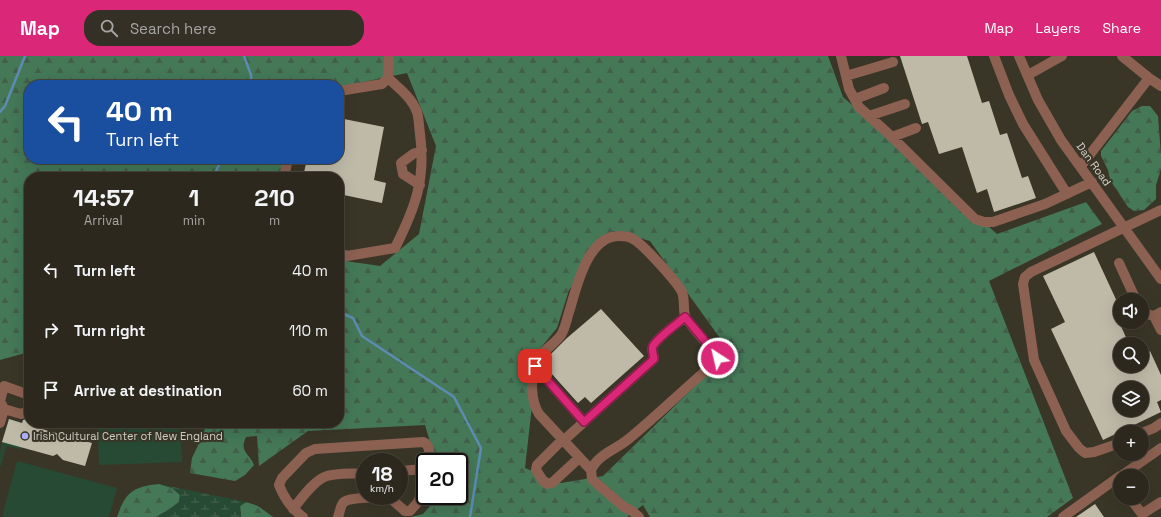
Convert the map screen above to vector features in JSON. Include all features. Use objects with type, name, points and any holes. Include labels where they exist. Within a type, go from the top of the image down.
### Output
[{"type":"street","points":[[344,90],[382,84],[388,78],[389,56]]},
{"type":"street","points":[[841,56],[850,89],[859,106],[892,136],[975,219],[984,222],[993,222],[1045,204],[1092,182]]},
{"type":"street","points":[[994,56],[1009,95],[1023,124],[1067,194]]},
{"type":"street","name":"Dan Road","points":[[1019,56],[1053,126],[1161,279]]},
{"type":"street","points":[[1028,76],[1062,56]]},
{"type":"street","points":[[1122,56],[1161,86]]},
{"type":"street","points":[[846,76],[894,62]]},
{"type":"street","points":[[344,255],[347,256],[395,248],[411,216],[420,185],[422,150],[417,112],[408,96],[388,78]]},
{"type":"street","points":[[1081,166],[1149,78]]},
{"type":"street","points":[[855,99],[884,88]]},
{"type":"street","points":[[869,116],[905,104]]},
{"type":"street","points":[[892,136],[916,128]]},
{"type":"street","points":[[420,185],[404,174],[401,163],[413,154],[422,150]]},
{"type":"street","points":[[1113,445],[1094,452],[1085,453],[1079,448],[1066,431],[1034,360],[1023,284],[1025,277],[1031,272],[1124,227],[1159,214]]},
{"type":"street","points":[[591,470],[542,418],[534,404],[532,393],[535,366],[537,360],[556,342],[563,331],[582,271],[589,257],[602,240],[612,236],[624,236],[638,242],[646,249],[681,291],[683,296],[685,317],[718,356],[717,360],[629,439],[601,456],[595,462],[591,470],[592,479],[594,482],[624,507],[639,517]]},
{"type":"street","points":[[1119,263],[1133,293]]},
{"type":"street","points":[[1158,314],[1161,330]]},
{"type":"street","points":[[579,458],[552,483],[548,484],[544,482],[536,470],[537,465],[562,440],[654,359],[653,346],[685,317]]},
{"type":"street","points":[[535,366],[584,422]]},
{"type":"street","points":[[0,423],[4,409],[0,401],[4,386],[24,393]]},
{"type":"street","points":[[4,409],[21,414],[24,413]]},
{"type":"street","points":[[1149,430],[1161,423]]},
{"type":"street","points":[[303,517],[293,509],[279,485],[306,453],[312,449],[423,442],[428,446],[428,453]]},
{"type":"street","points":[[1133,469],[1161,448]]},
{"type":"street","points":[[293,509],[316,484],[327,476],[356,474]]},
{"type":"street","points":[[1063,517],[1113,483]]},
{"type":"street","points":[[338,517],[342,504],[351,500],[390,498],[405,510],[410,511],[416,504]]},
{"type":"street","points":[[1135,505],[1142,514],[1161,502]]},
{"type":"green space","points":[[0,56],[828,56],[843,97],[997,234],[1086,202],[1102,224],[989,281],[1073,498],[1047,517],[650,517],[643,505],[627,517],[411,517],[423,514],[431,505],[468,505],[468,453],[433,453],[425,425],[308,431],[259,466],[257,436],[246,437],[244,449],[254,465],[245,475],[235,481],[190,473],[192,458],[205,428],[344,428],[344,261],[380,266],[419,234],[436,146],[407,73],[344,86],[344,80],[24,80],[24,164],[283,164],[282,172],[24,172],[24,353],[0,360]],"holes":[[[613,231],[650,241],[730,352],[603,476],[561,483],[525,468],[538,351],[557,328],[569,290]]]},
{"type":"green space","points":[[1142,106],[1150,106],[1158,116],[1161,169],[1156,185],[1156,199],[1144,210],[1134,211],[1128,207],[1110,180],[1108,170],[1101,156],[1101,151],[1132,111]]},
{"type":"green space","points":[[98,428],[180,428],[182,462],[99,465]]},
{"type":"green space","points":[[2,442],[23,447],[22,449],[6,446],[0,466],[0,453]]},
{"type":"green space","points":[[17,461],[117,488],[109,517],[2,517]]},
{"type":"green space","points":[[159,484],[172,488],[180,495],[179,502],[156,517],[117,517],[127,496],[131,492],[142,487]]},
{"type":"green space","points":[[159,484],[246,502],[240,506],[241,517],[156,517],[179,502],[180,495],[172,488]]},
{"type":"green space","points":[[246,502],[258,506],[273,517],[241,517],[240,506]]},
{"type":"building","points":[[900,56],[967,56],[982,103],[989,101],[1000,135],[1007,133],[1022,178],[1028,176],[1036,198],[994,212],[987,189],[977,193],[962,147],[939,154],[928,122],[922,124]]},
{"type":"building","points":[[344,119],[384,127],[374,180],[386,183],[382,203],[344,195],[344,172],[304,172],[306,164],[344,164]]},
{"type":"building","points":[[1094,252],[1113,293],[1113,329],[1122,329],[1126,337],[1113,337],[1113,373],[1149,373],[1150,351],[1161,375],[1161,400],[1157,402],[1161,412],[1134,425],[1113,425],[1113,435],[1103,440],[1051,329],[1065,322],[1043,276]]},
{"type":"building","points":[[601,309],[644,356],[591,403],[585,397],[578,403],[542,363],[567,338]]},
{"type":"building","points":[[9,419],[22,423],[23,420],[24,428],[38,428],[92,443],[85,466],[63,460],[57,454],[53,456],[2,442]]},
{"type":"building","points":[[1095,504],[1104,517],[1076,517]]},
{"type":"waterway","points":[[0,112],[5,106],[25,56]]},
{"type":"waterway","points":[[244,56],[252,80]]},
{"type":"waterway","points":[[216,172],[220,164]]},
{"type":"waterway","points":[[344,314],[353,318],[362,336],[454,397],[481,448],[470,517]]},
{"type":"place","name":"Irish Cultural Center of New England","points":[[25,436]]},
{"type":"route","points":[[535,366],[584,422],[654,359],[653,346],[685,317],[718,356],[718,358]]}]
